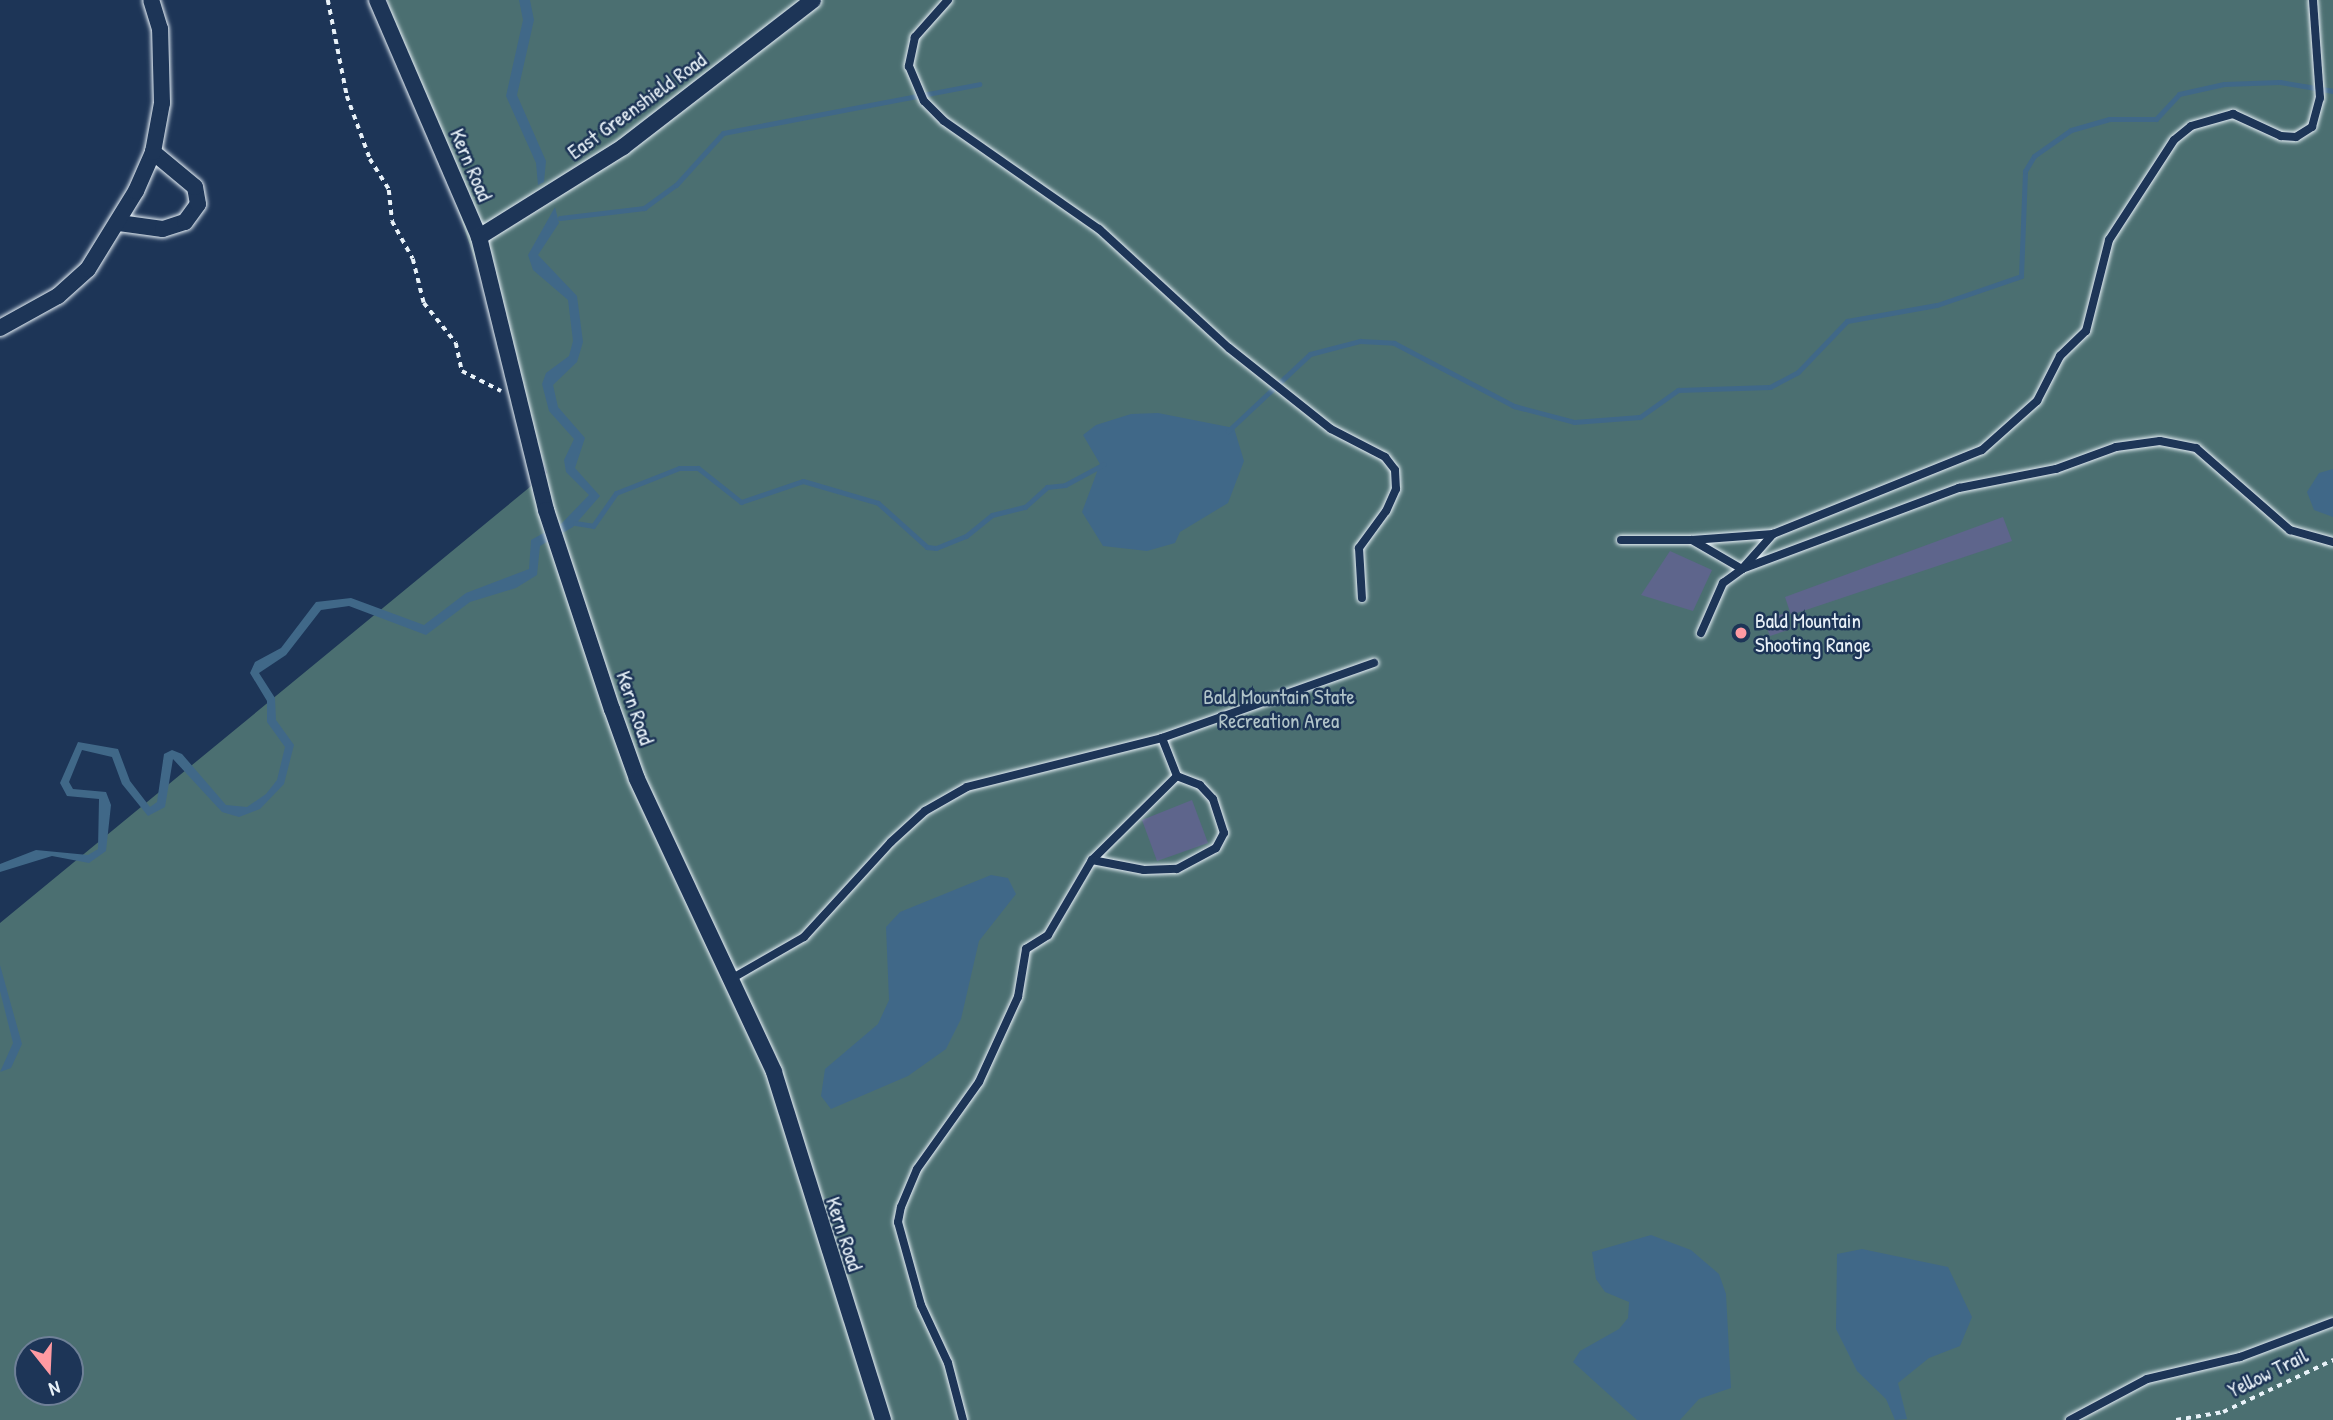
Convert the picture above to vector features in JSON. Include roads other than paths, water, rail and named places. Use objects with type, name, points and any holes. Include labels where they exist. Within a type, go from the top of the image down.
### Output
[{"type":"street","points":[[0,328],[78,278],[119,223],[153,152],[164,65],[151,0]]},
{"type":"street","name":"Kern Road","points":[[377,0],[479,237],[546,510],[637,779],[774,1072],[883,1420]]},
{"type":"street","name":"East Greenshield Road","points":[[479,237],[623,146],[813,0]]},
{"type":"street","points":[[119,223],[163,229],[185,222],[198,204],[195,187],[153,152]]},
{"type":"lane","points":[[948,0],[915,37],[909,65],[923,101],[944,121],[1099,229],[1229,348],[1331,429],[1385,457],[1395,470],[1396,489],[1386,511],[1359,548],[1362,598]]},
{"type":"lane","points":[[1621,540],[1692,540],[1773,534],[1982,450],[2037,401],[2060,356],[2086,331],[2109,240],[2174,140],[2191,126],[2233,114],[2281,136],[2296,137],[2312,127],[2320,98],[2313,0]]},
{"type":"lane","points":[[1742,569],[1959,488],[2160,441],[2196,448],[2290,530],[2333,542]]},
{"type":"lane","points":[[1701,633],[1723,583],[1742,569],[1773,534]]},
{"type":"lane","points":[[1692,540],[1742,569]]},
{"type":"lane","points":[[731,979],[804,937],[891,842],[925,811],[967,787],[1162,738],[1374,663]]},
{"type":"lane","points":[[1092,860],[1144,870],[1177,869],[1216,848],[1224,833],[1213,799],[1200,785],[1177,776],[1162,738]]},
{"type":"lane","points":[[962,1420],[948,1363],[921,1305],[898,1222],[901,1207],[917,1169],[979,1082],[1018,997],[1026,949],[1048,935],[1092,860],[1177,776]]},
{"type":"lane","points":[[2070,1420],[2147,1379],[2240,1357],[2333,1322]]},
{"type":"water","points":[[519,0],[530,0],[534,20],[517,95],[546,161],[544,182],[538,185],[536,163],[506,96],[523,20]]},
{"type":"water","points":[[555,207],[559,223],[538,255],[577,296],[583,342],[577,362],[553,385],[558,407],[585,438],[575,468],[600,496],[573,527],[540,546],[537,575],[516,588],[470,602],[426,635],[349,606],[321,610],[286,655],[259,673],[275,698],[276,720],[294,745],[284,784],[260,809],[239,817],[222,812],[173,759],[165,807],[148,816],[122,784],[112,757],[82,750],[69,782],[73,789],[106,792],[111,805],[106,851],[89,863],[52,856],[0,872],[0,864],[36,850],[88,855],[98,849],[99,799],[67,796],[60,783],[78,742],[118,749],[130,781],[150,807],[157,802],[164,754],[172,750],[182,754],[226,805],[247,807],[266,794],[277,780],[285,747],[267,722],[267,701],[250,673],[255,662],[281,648],[316,602],[351,598],[424,625],[466,593],[529,569],[531,540],[562,523],[589,495],[566,472],[564,460],[574,439],[549,411],[542,384],[546,373],[569,356],[573,341],[568,300],[533,270],[528,255]]},
{"type":"water","points":[[1158,413],[1234,428],[1244,461],[1228,503],[1180,532],[1175,543],[1147,551],[1103,546],[1082,512],[1100,464],[1083,435],[1096,425],[1131,414]]},
{"type":"water","points":[[2333,469],[2333,517],[2314,510],[2307,492],[2319,473]]},
{"type":"water","points":[[991,875],[1008,878],[1016,894],[979,941],[961,1019],[946,1049],[908,1076],[831,1109],[821,1096],[825,1069],[878,1024],[889,1000],[886,927],[900,912]]},
{"type":"water","points":[[0,965],[22,1044],[11,1068],[0,1072],[13,1043],[0,991]]},
{"type":"water","points":[[1651,1235],[1691,1250],[1719,1274],[1726,1294],[1731,1388],[1699,1399],[1680,1420],[1637,1420],[1573,1362],[1580,1351],[1619,1329],[1628,1318],[1629,1302],[1605,1292],[1596,1279],[1592,1252]]},
{"type":"water","points":[[1862,1249],[1948,1267],[1972,1317],[1960,1346],[1929,1358],[1898,1383],[1907,1419],[1895,1420],[1886,1399],[1857,1371],[1836,1329],[1837,1254]]},
{"type":"waterway","points":[[1228,431],[1310,354],[1360,341],[1394,343],[1514,406],[1574,422],[1640,417],[1678,390],[1770,387],[1798,372],[1847,321],[1937,305],[2021,276],[2025,171],[2034,156],[2071,130],[2109,119],[2156,119],[2179,94],[2224,84],[2280,82],[2333,91]]},
{"type":"waterway","points":[[560,218],[644,208],[676,185],[723,133],[979,84]]},
{"type":"waterway","points":[[575,523],[593,526],[616,493],[679,468],[698,468],[741,502],[803,481],[878,503],[927,547],[936,548],[966,536],[992,515],[1025,507],[1047,487],[1065,485],[1104,464]]},
{"type":"place","name":"Bald Mountain Shooting Range","points":[[1741,633]]},
{"type":"park label","name":"Bald Mountain State Recreation Area","points":[[1279,709]]}]
